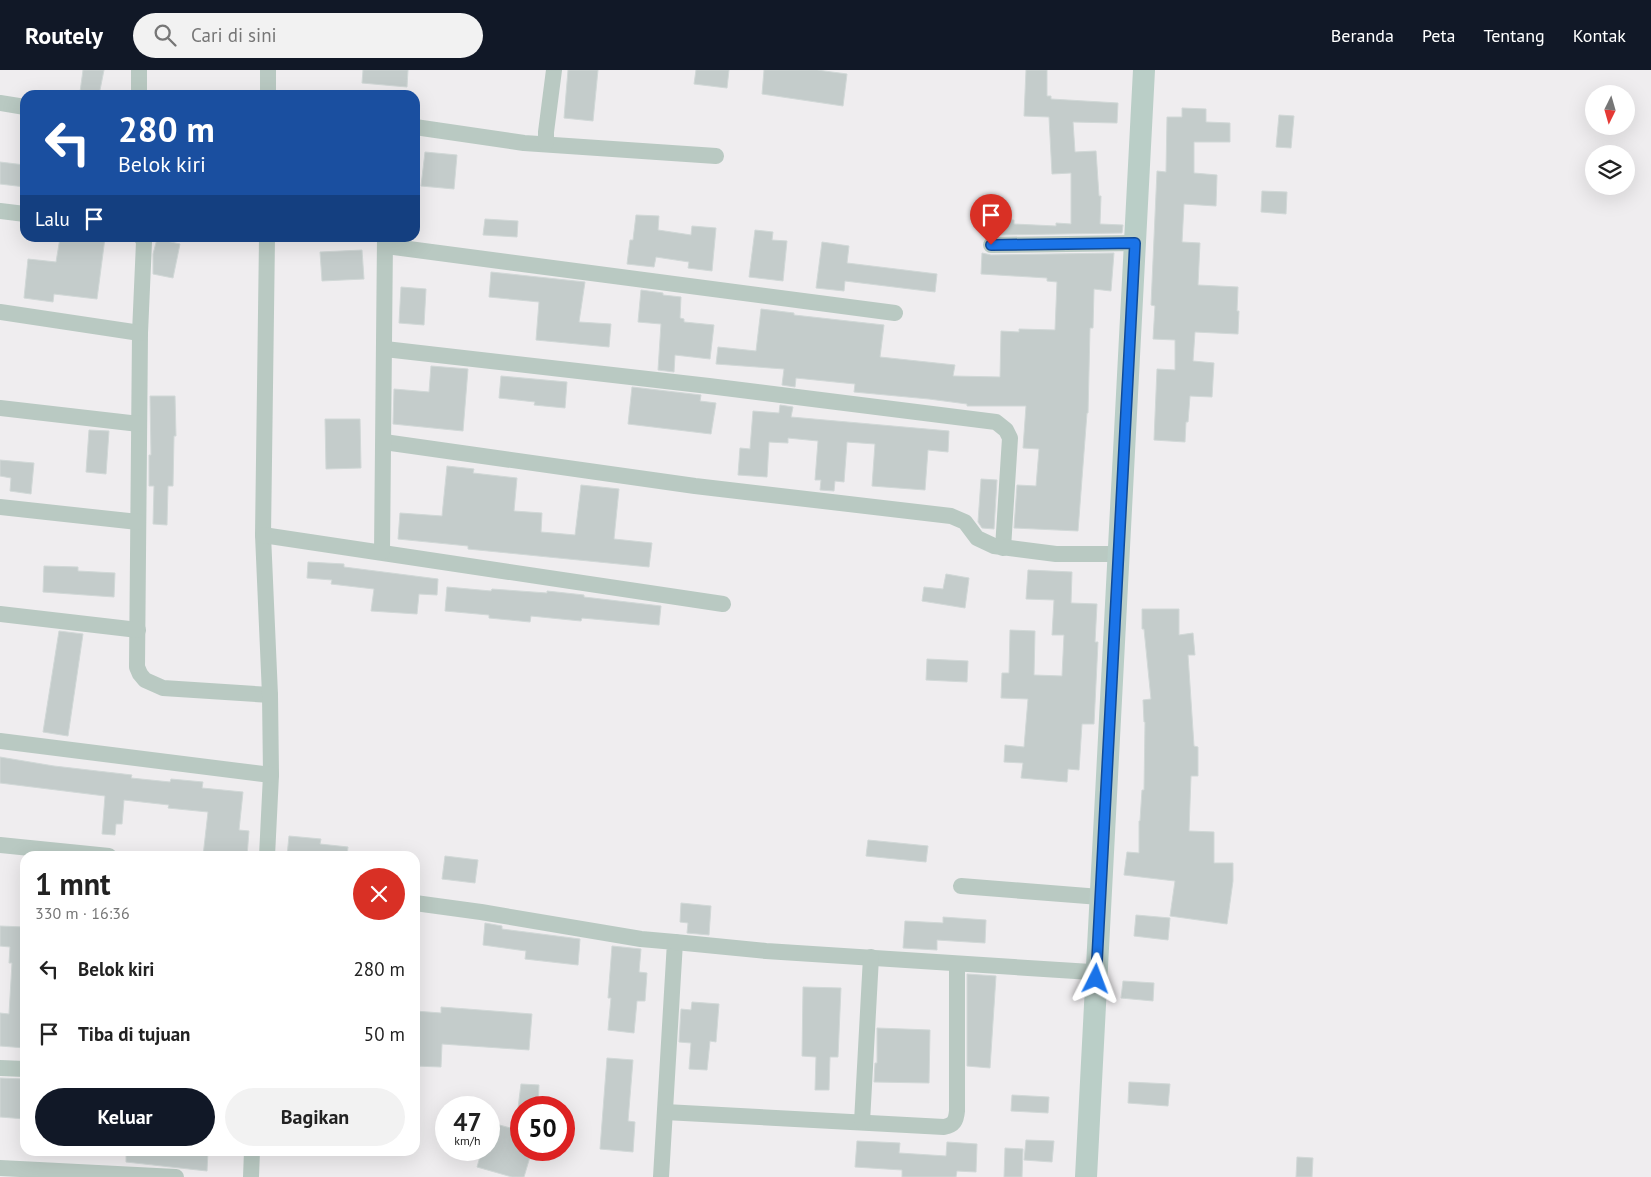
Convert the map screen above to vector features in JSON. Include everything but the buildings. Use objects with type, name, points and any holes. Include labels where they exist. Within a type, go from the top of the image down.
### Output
[{"type":"main road","points":[[1086,1177],[1094,966],[1100,897],[1144,70]]},
{"type":"street","points":[[139,70],[139,90]]},
{"type":"street","points":[[268,70],[268,90]]},
{"type":"street","points":[[546,144],[554,70]]},
{"type":"street","points":[[0,103],[20,106]]},
{"type":"street","points":[[420,128],[524,143],[716,156]]},
{"type":"street","points":[[0,211],[20,213]]},
{"type":"street","points":[[143,242],[140,333],[137,667],[140,674],[153,685],[163,688],[270,695]]},
{"type":"street","points":[[266,242],[263,535],[270,695],[271,775],[267,851]]},
{"type":"street","points":[[382,552],[385,242],[895,313]]},
{"type":"street","points":[[991,245],[1135,243]]},
{"type":"street","points":[[0,312],[140,333]]},
{"type":"street","points":[[385,349],[719,387],[996,422],[1006,430],[1010,438],[1003,548]]},
{"type":"street","points":[[0,408],[139,424]]},
{"type":"street","points":[[384,442],[695,486],[951,516],[965,522],[977,538],[994,546],[1056,554],[1118,554]]},
{"type":"street","points":[[0,507],[138,522]]},
{"type":"street","points":[[263,535],[723,604]]},
{"type":"street","points":[[0,614],[138,630]]},
{"type":"street","points":[[0,741],[271,775]]},
{"type":"street","points":[[0,845],[51,851]]},
{"type":"street","points":[[962,886],[1100,897]]},
{"type":"street","points":[[420,904],[482,912],[641,939],[766,951],[1074,971],[1094,966]]},
{"type":"street","points":[[661,1177],[675,942]]},
{"type":"street","points":[[862,1122],[871,957]]},
{"type":"street","points":[[665,1112],[951,1126],[956,1120],[957,964]]},
{"type":"street","points":[[0,1068],[20,1069]]},
{"type":"street","points":[[251,1177],[252,1156]]},
{"type":"street","points":[[0,1168],[100,1175],[176,1177]]},
{"type":"route","points":[[991,245],[1135,243],[1096,979]]}]
